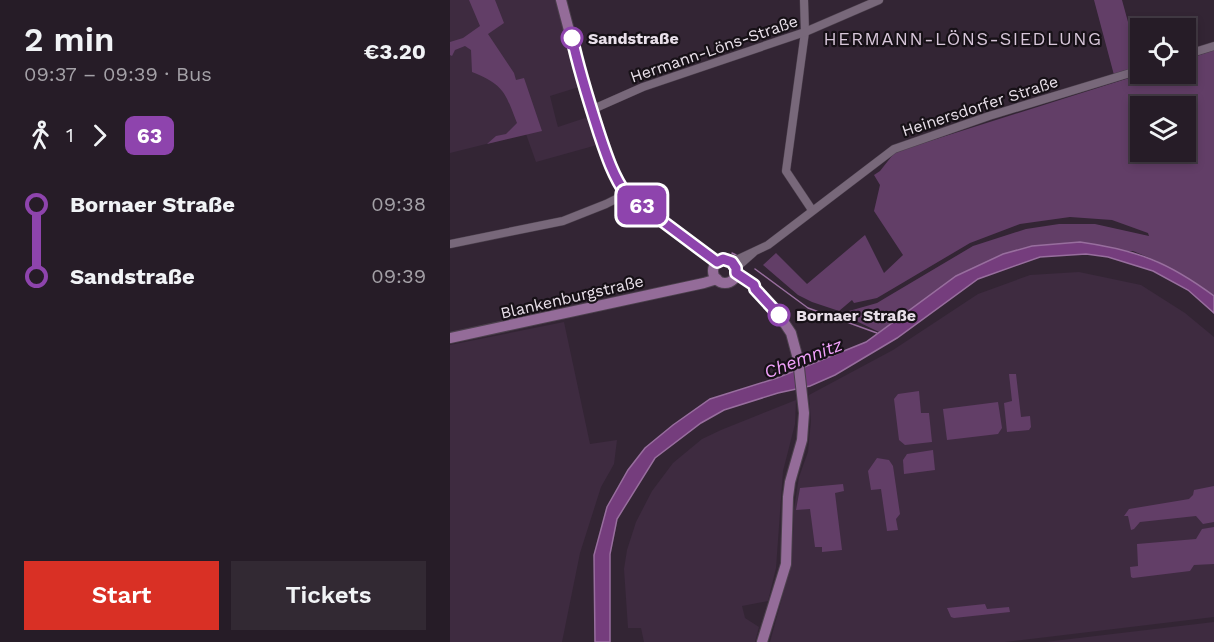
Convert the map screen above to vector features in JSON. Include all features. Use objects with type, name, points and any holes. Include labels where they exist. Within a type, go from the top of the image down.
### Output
[{"type":"main road","points":[[561,0],[591,110],[618,183],[626,194],[696,248],[724,282],[734,271]]},
{"type":"main road","points":[[715,270],[723,259],[755,289],[786,325],[791,333],[798,359],[803,397],[802,440],[788,497],[786,564],[762,642]]},
{"type":"main road","name":"Blankenburgstraße","points":[[450,338],[700,284],[715,270]]},
{"type":"street","points":[[804,0],[805,32],[786,171],[812,210]]},
{"type":"street","name":"Hermann-Löns-Straße","points":[[591,110],[643,87],[805,32],[879,0]]},
{"type":"street","points":[[1196,52],[1214,46]]},
{"type":"street","name":"Heinersdorfer Straße","points":[[734,271],[753,253],[768,245],[894,149],[989,116],[1130,73]]},
{"type":"street","points":[[450,244],[563,221],[626,194]]},
{"type":"shaded area","points":[[450,0],[556,0],[582,86],[550,96],[556,120],[558,127],[588,117],[597,145],[536,162],[526,134],[450,153]]},
{"type":"shaded area","points":[[469,0],[495,0],[504,23],[488,34],[514,73],[516,80],[524,78],[542,131],[487,144],[496,136],[506,134],[517,123],[502,91],[491,81],[472,72],[471,50],[465,46],[455,50],[452,56],[450,55],[450,42],[463,38],[480,26]]},
{"type":"shaded area","points":[[1094,0],[1122,0],[1130,29],[1130,69],[1114,75]]},
{"type":"shaded area","points":[[1214,50],[1214,296],[1157,261],[1133,251],[1003,254],[956,276],[879,332],[846,316],[849,311],[877,303],[973,246],[1026,229],[1059,224],[1095,224],[1149,236],[1148,233],[1112,220],[1070,217],[1020,224],[970,243],[877,298],[854,303],[852,300],[839,311],[798,295],[763,265],[776,253],[807,284],[865,235],[884,273],[903,255],[874,211],[880,185],[874,175],[895,152],[1129,78],[1130,84],[1196,84],[1196,56]]},
{"type":"shaded area","points":[[1080,242],[1119,249],[1151,259],[1182,274],[1214,296],[1214,313],[1188,290],[1153,271],[1108,257],[1086,254],[1040,257],[978,279],[897,338],[835,375],[810,386],[778,393],[724,410],[701,423],[655,458],[617,519],[610,554],[610,642],[595,642],[594,555],[607,507],[628,470],[645,448],[710,399],[777,378],[866,342],[956,276],[1003,254],[1032,246]]},
{"type":"shaded area","points":[[1079,272],[1141,285],[1185,313],[1214,337],[1214,617],[1005,642],[770,642],[792,561],[794,509],[799,477],[808,452],[811,421],[809,395],[893,350],[978,294],[1030,275]]},
{"type":"shaded area","points":[[564,322],[590,444],[617,440],[614,464],[601,487],[580,553],[562,642],[450,642],[450,345]]},
{"type":"shaded area","points":[[1009,374],[1016,374],[1021,417],[1030,416],[1029,430],[1007,432],[1004,403],[1012,401]]},
{"type":"shaded area","points":[[919,391],[921,413],[929,413],[932,442],[905,445],[899,440],[894,399],[898,394]]},
{"type":"shaded area","points":[[796,400],[795,424],[783,471],[776,568],[768,601],[742,606],[745,618],[759,627],[755,642],[644,642],[641,628],[628,628],[624,569],[636,522],[652,491],[673,463],[702,439]]},
{"type":"shaded area","points":[[998,402],[1002,428],[998,434],[947,440],[943,409]]},
{"type":"shaded area","points":[[933,450],[935,470],[904,474],[903,460],[907,454]]},
{"type":"shaded area","points":[[877,458],[889,460],[893,466],[900,514],[896,519],[898,530],[887,531],[881,489],[871,490],[868,471]]},
{"type":"shaded area","points":[[843,484],[844,491],[835,493],[842,550],[822,552],[822,547],[815,547],[810,509],[796,510],[800,488]]},
{"type":"shaded area","points":[[1214,486],[1214,522],[1203,524],[1196,516],[1140,522],[1131,530],[1128,516],[1124,516],[1129,509],[1189,499],[1194,490]]},
{"type":"shaded area","points":[[1214,527],[1214,564],[1194,565],[1190,571],[1131,577],[1130,567],[1138,566],[1137,544],[1196,539],[1202,529]]},
{"type":"shaded area","points":[[985,604],[987,609],[1009,607],[1010,612],[954,618],[951,617],[947,608]]},
{"type":"shaded area","points":[[1214,622],[1214,642],[1045,642]]},
{"type":"waterway","points":[[732,253],[736,255]]},
{"type":"waterway","points":[[755,269],[808,308],[877,333]]},
{"type":"bus line","name":"63","points":[[572,38],[582,82],[605,150],[618,183],[626,194],[717,262],[727,259],[732,262],[736,273],[754,285],[779,315]]},
{"type":"place","name":"Sandstraße","points":[[572,38]]},
{"type":"place","name":"Bornaer Straße","points":[[779,315]]},
{"type":"district","name":"HERMANN-LÖNS-SIEDLUNG","points":[[963,38]]},
{"type":"water label","name":"Chemnitz","points":[[803,358]]}]
